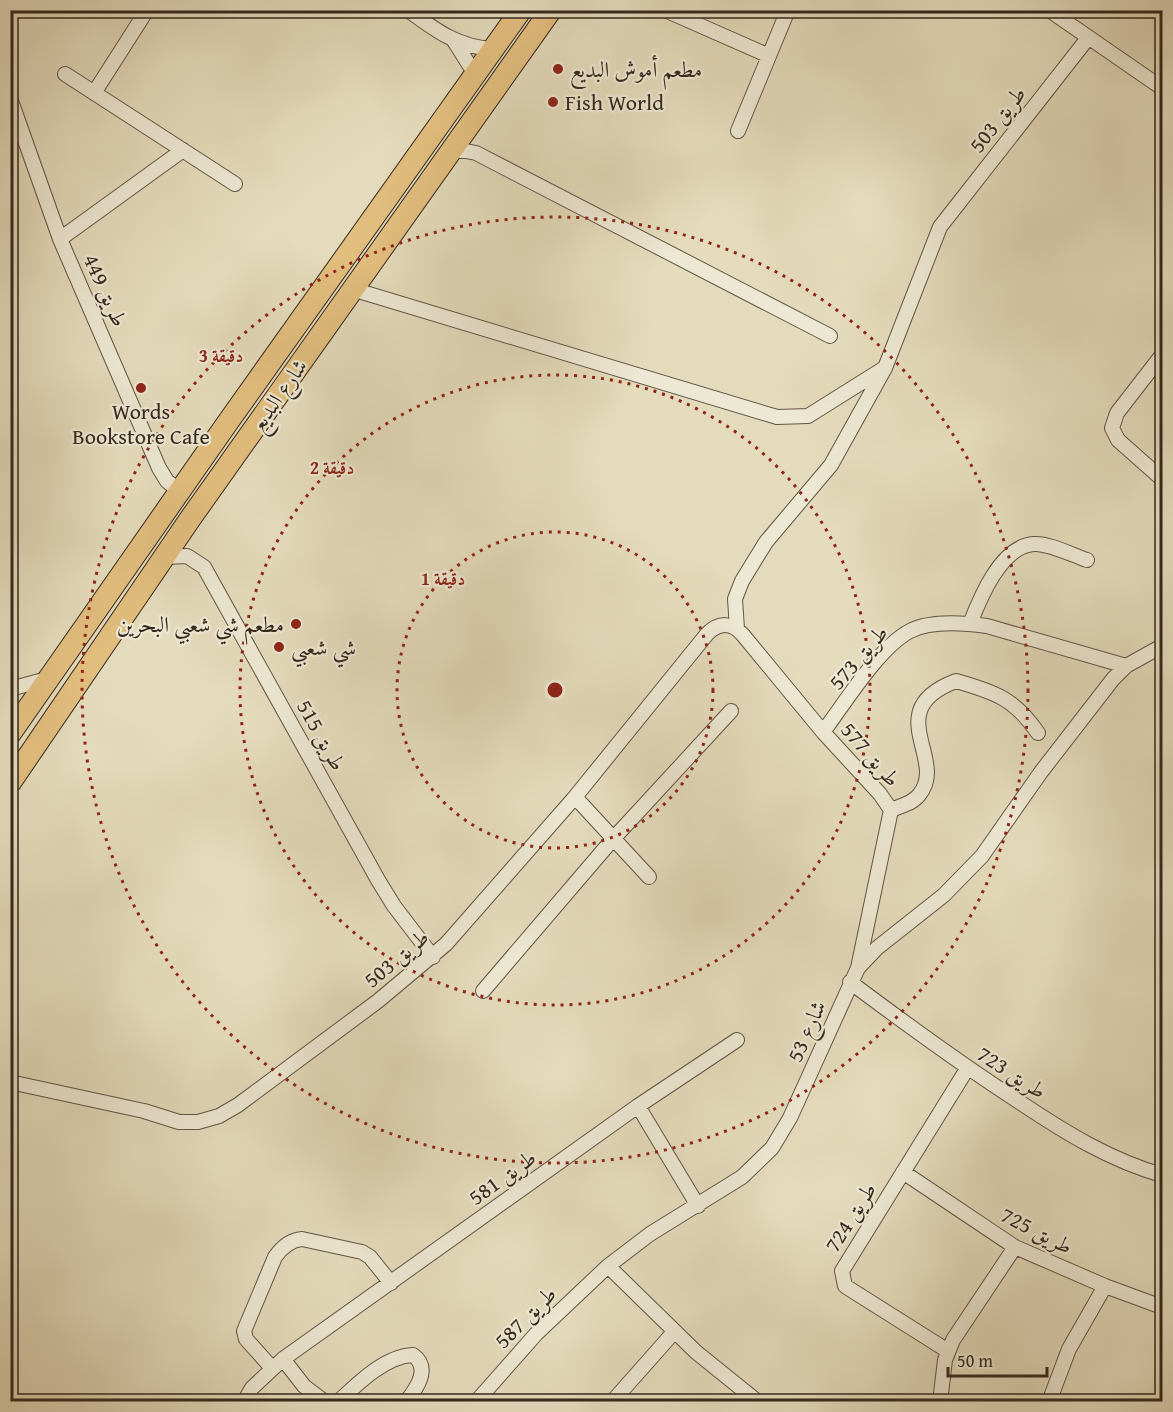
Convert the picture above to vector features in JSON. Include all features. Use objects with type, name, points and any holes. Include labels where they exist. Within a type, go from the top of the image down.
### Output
[{"type":"main road","name":"شارع البديع","points":[[10,734],[179,491],[521,10]]},
{"type":"main road","name":"شارع البديع","points":[[10,783],[164,557],[447,153],[551,10]]},
{"type":"street","points":[[94,93],[147,10]]},
{"type":"street","points":[[408,10],[454,41],[473,47],[494,49]]},
{"type":"street","points":[[665,10],[767,55]]},
{"type":"street","points":[[738,131],[767,55],[788,10]]},
{"type":"street","points":[[1049,10],[1162,88]]},
{"type":"street","name":"طريق 503","points":[[10,1082],[144,1111],[179,1122],[198,1122],[209,1119],[238,1105],[280,1076],[433,957],[465,924],[575,797],[707,634],[718,626],[725,625],[737,629],[735,599],[742,581],[766,542],[831,465],[885,368],[940,227],[1088,38]]},
{"type":"street","points":[[454,41],[475,74]]},
{"type":"street","points":[[65,74],[235,184]]},
{"type":"street","name":"طريق 449","points":[[10,98],[60,239],[159,468],[167,482],[179,491]]},
{"type":"street","points":[[462,132],[467,144],[476,153]]},
{"type":"street","points":[[60,239],[183,150]]},
{"type":"street","points":[[447,153],[461,150],[476,153],[830,336]]},
{"type":"street","points":[[352,289],[777,417],[808,416],[885,368]]},
{"type":"street","points":[[1162,355],[1117,413],[1112,428],[1118,440],[1162,479]]},
{"type":"street","points":[[970,624],[980,597],[998,569],[1018,548],[1035,544],[1087,560]]},
{"type":"street","name":"طريق 515","points":[[164,557],[187,556],[200,562],[209,573],[378,880],[394,906],[433,957]]},
{"type":"street","name":"طريق 573","points":[[823,732],[887,648],[911,630],[925,626],[970,624],[987,626],[1126,666]]},
{"type":"street","name":"طريق 577","points":[[737,629],[823,732],[880,794],[891,810],[858,968]]},
{"type":"street","name":"شارع 53","points":[[608,1266],[650,1234],[742,1177],[772,1148],[790,1118],[858,968],[872,953],[944,895],[982,856],[1072,730],[1126,666],[1162,646]]},
{"type":"street","points":[[10,689],[47,680]]},
{"type":"street","points":[[891,810],[910,803],[919,796],[926,783],[926,765],[917,721],[926,702],[944,686],[956,681],[1006,700],[1023,711],[1038,733]]},
{"type":"street","points":[[483,991],[613,839],[731,711]]},
{"type":"street","points":[[575,797],[649,877]]},
{"type":"street","name":"طريق 723","points":[[850,982],[967,1069],[1082,1142],[1133,1167],[1162,1175]]},
{"type":"street","name":"طريق 581","points":[[244,1401],[272,1368],[283,1359],[638,1106],[737,1040]]},
{"type":"street","name":"طريق 724","points":[[948,1351],[852,1291],[842,1279],[846,1263],[967,1069]]},
{"type":"street","points":[[638,1106],[698,1206]]},
{"type":"street","name":"طريق 725","points":[[903,1172],[1015,1247],[1105,1286],[1162,1307]]},
{"type":"street","points":[[272,1368],[246,1340],[244,1331],[275,1257],[282,1248],[294,1240],[302,1239],[362,1252],[370,1257],[391,1283]]},
{"type":"street","points":[[940,1401],[948,1351],[1015,1247]]},
{"type":"street","points":[[608,1266],[674,1332],[755,1400]]},
{"type":"street","name":"طريق 587","points":[[476,1401],[536,1334],[608,1266]]},
{"type":"street","points":[[1048,1401],[1069,1349],[1105,1286]]},
{"type":"street","points":[[612,1401],[674,1332]]},
{"type":"street","points":[[338,1401],[357,1384],[390,1362],[412,1355],[418,1359],[422,1368],[422,1376],[406,1401]]},
{"type":"street","points":[[283,1359],[304,1386],[325,1401]]},
{"type":"place","name":"مطعم أموش البديع","points":[[558,69]]},
{"type":"place","name":"Fish World","points":[[553,102]]},
{"type":"place","name":"Words Bookstore Cafe","points":[[141,388]]},
{"type":"place","name":"مطعم شي شعبي البحرين","points":[[296,624]]},
{"type":"place","name":"شي شعبي","points":[[279,647]]}]
